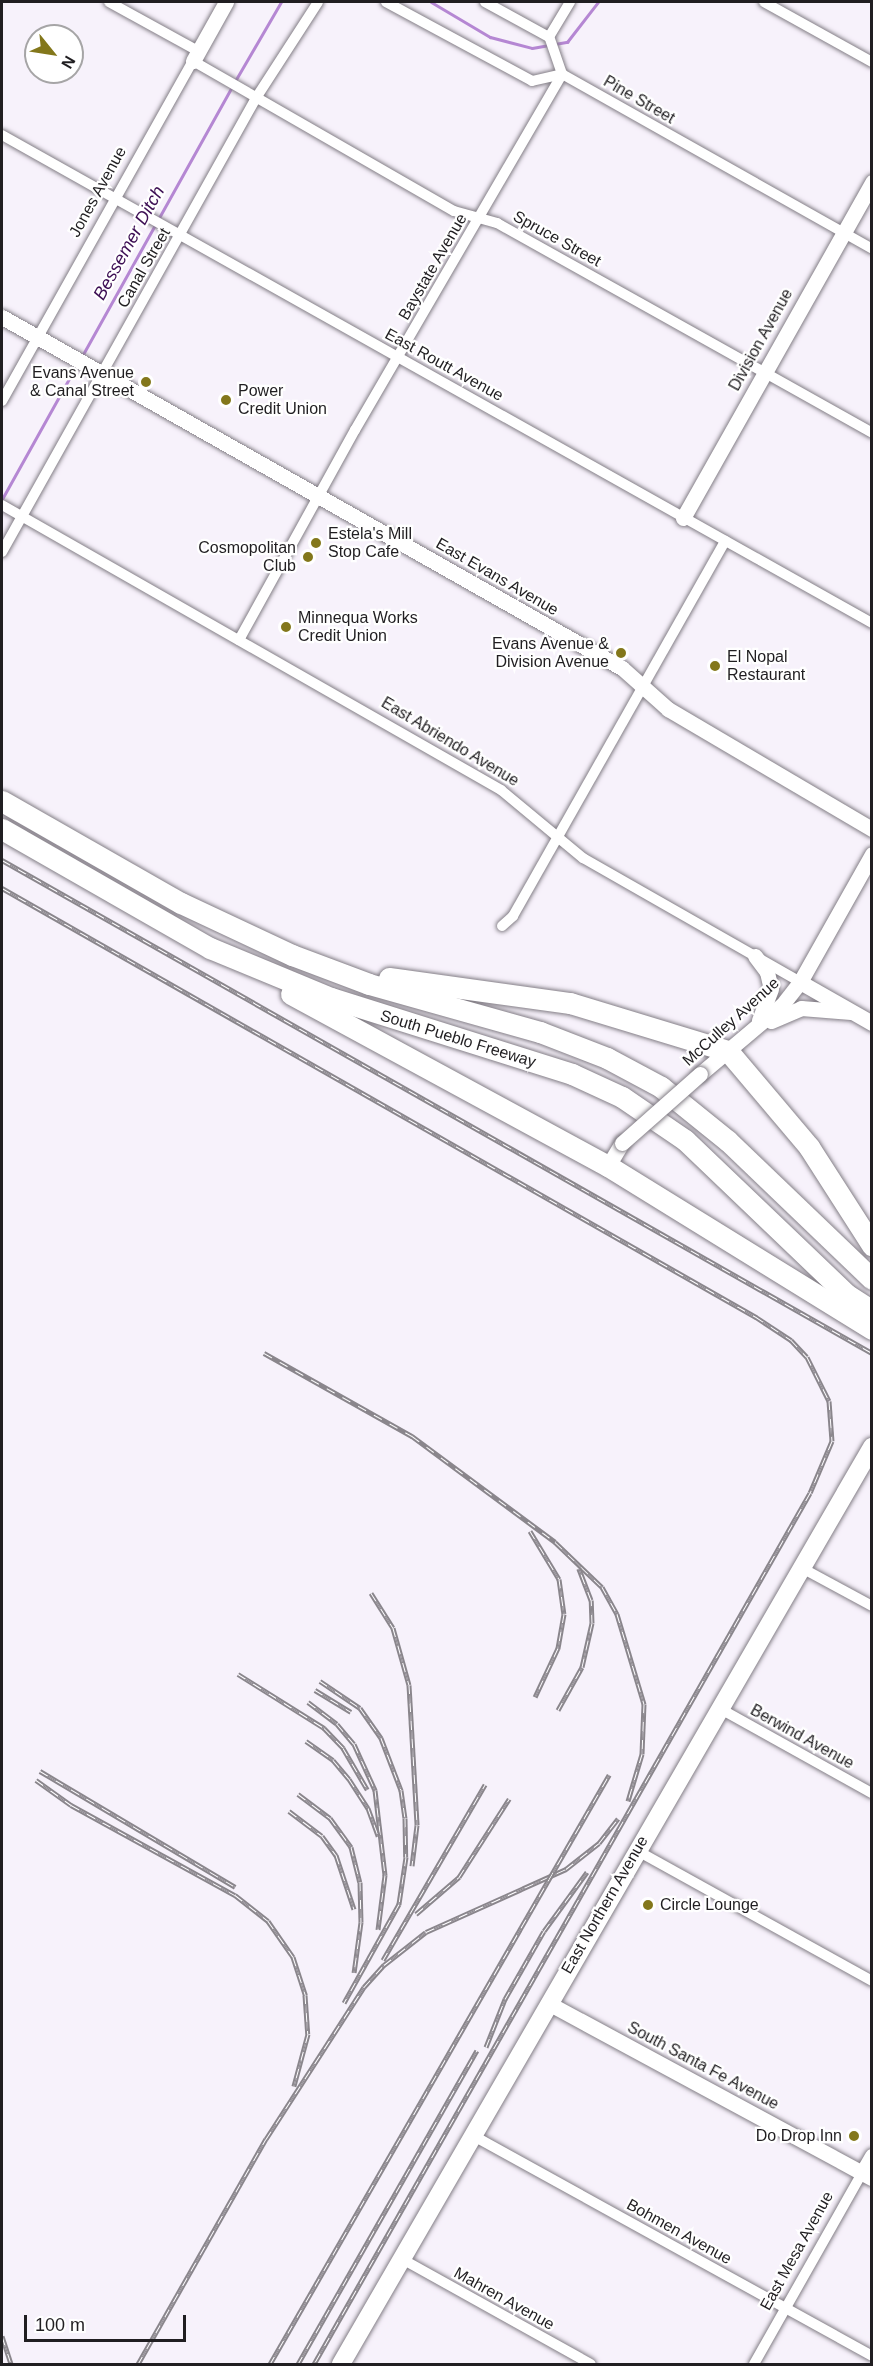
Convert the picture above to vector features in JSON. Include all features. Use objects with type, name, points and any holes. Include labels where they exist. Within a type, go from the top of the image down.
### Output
[{"type":"highway","name":"South Pueblo Freeway","points":[[2,801],[181,903],[292,955],[369,984],[540,1032],[607,1058],[661,1088],[728,1141],[872,1279]]},
{"type":"highway","name":"South Pueblo Freeway","points":[[2,829],[210,948],[331,999],[572,1074],[622,1097],[685,1140],[846,1294],[872,1311]]},
{"type":"highway","points":[[210,948],[608,1166],[872,1329]]},
{"type":"highway","points":[[292,955],[399,980],[570,1003],[728,1051],[809,1147],[872,1245]]},
{"type":"main road","name":"East Northern Avenue","points":[[341,2364],[800,1567],[872,1447]]},
{"type":"street","name":"Spruce Street","points":[[109,2],[196,56],[241,90],[454,211],[497,223],[872,433]]},
{"type":"street","name":"Jones Avenue","points":[[2,401],[226,2]]},
{"type":"street","name":"Canal Street","points":[[2,552],[256,98],[318,2]]},
{"type":"street","points":[[387,2],[532,81],[562,74],[549,37],[485,2]]},
{"type":"street","points":[[549,37],[570,2]]},
{"type":"street","points":[[764,2],[872,62]]},
{"type":"street","name":"Baystate Avenue","points":[[239,640],[398,357],[562,74]]},
{"type":"street","name":"Pine Street","points":[[562,74],[872,249]]},
{"type":"street","name":"East Routt Avenue","points":[[2,135],[872,623]]},
{"type":"street","name":"Division Avenue","points":[[683,518],[872,182]]},
{"type":"street","name":"East Evans Avenue","points":[[2,317],[622,668],[643,684],[668,710],[872,829]]},
{"type":"street","name":"East Abriendo Avenue","points":[[5,507],[501,790],[583,858],[872,1023]]},
{"type":"street","points":[[502,926],[513,916],[725,541]]},
{"type":"street","name":"McCulley Avenue","points":[[608,1166],[622,1143],[755,1028],[800,982],[872,854]]},
{"type":"street","points":[[755,956],[767,972],[771,989],[755,1028]]},
{"type":"street","points":[[755,1028],[801,1008],[851,1012]]},
{"type":"street","points":[[800,1567],[872,1606]]},
{"type":"street","name":"Berwind Avenue","points":[[719,1708],[872,1793]]},
{"type":"street","points":[[636,1851],[872,1981]]},
{"type":"street","name":"South Santa Fe Avenue","points":[[548,2003],[867,2176]]},
{"type":"street","name":"Bohmen Avenue","points":[[472,2135],[872,2356]]},
{"type":"street","name":"East Mesa Avenue","points":[[754,2364],[786,2307],[867,2176],[872,2156]]},
{"type":"street","name":"Mahren Avenue","points":[[402,2259],[591,2364]]},
{"type":"waterway","name":"Bessemer Ditch","points":[[235,81],[281,2]]},
{"type":"waterway","name":"Bessemer Ditch","points":[[431,2],[490,37],[532,48],[567,42],[598,2]]},
{"type":"waterway","name":"Bessemer Ditch","points":[[82,356],[232,86]]},
{"type":"waterway","name":"Bessemer Ditch","points":[[2,499],[77,364]]},
{"type":"railway","points":[[2,860],[872,1353]]},
{"type":"railway","points":[[2,888],[756,1317],[791,1340],[807,1357],[829,1401],[832,1441],[810,1493],[314,2364]]},
{"type":"railway","points":[[264,1353],[412,1436],[555,1542],[602,1587],[617,1614],[644,1704],[642,1754],[628,1801]]},
{"type":"railway","points":[[530,1531],[559,1579],[564,1614],[558,1648],[535,1697]]},
{"type":"railway","points":[[558,1710],[582,1667],[592,1623],[591,1600],[579,1568]]},
{"type":"railway","points":[[371,1593],[393,1628],[409,1685],[417,1825],[412,1866]]},
{"type":"railway","points":[[238,1674],[324,1728],[343,1748],[367,1789]]},
{"type":"railway","points":[[320,1681],[360,1708],[381,1738],[401,1790],[405,1818],[406,1857],[399,1904],[344,2003]]},
{"type":"railway","points":[[315,1690],[351,1712]]},
{"type":"railway","points":[[308,1702],[337,1724],[354,1744],[375,1790],[385,1875],[378,1930]]},
{"type":"railway","points":[[306,1741],[333,1760],[349,1779],[368,1808],[378,1836]]},
{"type":"railway","points":[[40,1771],[235,1887]]},
{"type":"railway","points":[[270,2364],[609,1775]]},
{"type":"railway","points":[[36,1780],[71,1805],[235,1895],[268,1921],[293,1957],[305,1995],[308,2034],[294,2086]]},
{"type":"railway","points":[[383,1960],[485,1785]]},
{"type":"railway","points":[[298,1794],[330,1818],[351,1847],[360,1882],[361,1922],[354,1973]]},
{"type":"railway","points":[[416,1914],[459,1877],[509,1799]]},
{"type":"railway","points":[[289,1811],[322,1836],[336,1855],[354,1909]]},
{"type":"railway","points":[[138,2364],[266,2139],[364,1987],[384,1965],[426,1932],[566,1869],[599,1843],[618,1819]]},
{"type":"railway","points":[[486,2047],[505,1999],[544,1931],[587,1872]]},
{"type":"railway","points":[[298,2364],[477,2050]]},
{"type":"railway","points":[[2,2336],[11,2364]]},
{"type":"place","name":"Evans Avenue & Canal Street","points":[[146,382]]},
{"type":"place","name":"Power Credit Union","points":[[226,400]]},
{"type":"place","name":"Estela's Mill Stop Cafe","points":[[316,543]]},
{"type":"place","name":"Cosmopolitan Club","points":[[308,557]]},
{"type":"place","name":"Minnequa Works Credit Union","points":[[286,627]]},
{"type":"place","name":"Evans Avenue & Division Avenue","points":[[621,653]]},
{"type":"place","name":"El Nopal Restaurant","points":[[715,666]]},
{"type":"place","name":"Circle Lounge","points":[[648,1905]]},
{"type":"place","name":"Do Drop Inn","points":[[854,2136]]}]
